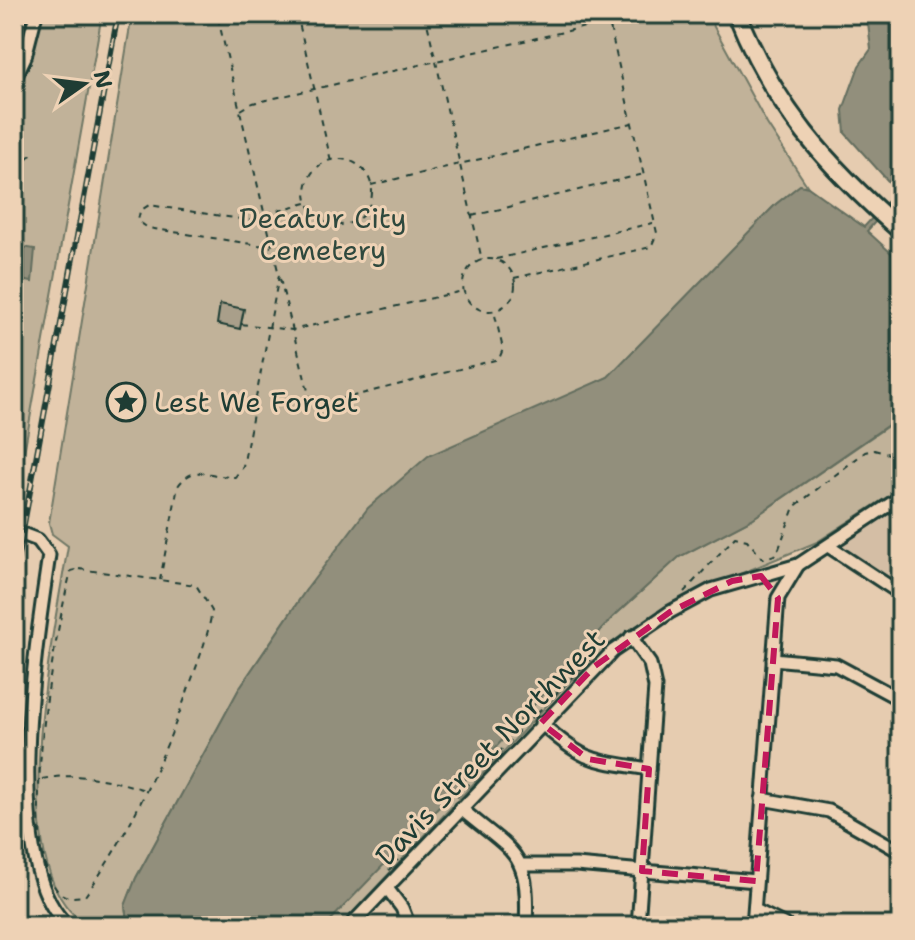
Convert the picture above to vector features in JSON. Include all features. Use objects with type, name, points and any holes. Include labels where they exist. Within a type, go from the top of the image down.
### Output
[{"type":"highway","points":[[737,14],[772,90],[798,128],[901,231]]},
{"type":"street","points":[[14,80],[25,57],[36,14]]},
{"type":"street","name":"Davis Street Northwest","points":[[350,926],[595,666],[631,637],[711,590],[798,565],[901,497]]},
{"type":"street","points":[[14,531],[38,540],[49,555],[22,725],[18,818],[27,865],[46,904],[68,926]]},
{"type":"street","points":[[828,546],[901,594]]},
{"type":"street","points":[[778,598],[798,565]]},
{"type":"street","points":[[753,926],[778,598],[774,571]]},
{"type":"street","points":[[761,576],[778,598]]},
{"type":"street","points":[[631,637],[654,673],[638,926]]},
{"type":"street","points":[[773,659],[836,665],[901,700]]},
{"type":"street","points":[[541,723],[575,753],[588,759],[649,769]]},
{"type":"street","points":[[762,799],[829,811],[901,852]]},
{"type":"street","points":[[460,808],[524,865],[527,878],[526,926]]},
{"type":"street","points":[[524,865],[541,863],[756,881]]},
{"type":"street","points":[[387,888],[402,908],[409,926]]},
{"type":"street","points":[[755,910],[787,926]]},
{"type":"path","points":[[217,14],[312,403],[318,405],[499,359],[503,349],[494,311]]},
{"type":"path","points":[[297,14],[331,161]]},
{"type":"path","points":[[425,14],[482,260]]},
{"type":"path","points":[[514,278],[651,247],[657,233],[607,14]]},
{"type":"path","points":[[240,111],[253,103],[608,22]]},
{"type":"path","points":[[371,185],[633,123]]},
{"type":"path","points":[[14,179],[28,157],[35,153]]},
{"type":"path","points":[[331,161],[352,162],[361,168],[371,185],[368,208],[352,223],[341,225],[320,220],[308,203],[308,182],[313,172],[331,161]]},
{"type":"path","points":[[472,216],[645,173]]},
{"type":"path","points":[[266,214],[308,203]]},
{"type":"path","points":[[268,223],[149,205],[140,211],[138,221],[148,228],[274,248]]},
{"type":"path","points":[[496,259],[510,270],[514,278],[513,295],[502,308],[494,311],[478,309],[463,291],[465,273],[482,260],[654,223]]},
{"type":"path","points":[[160,581],[178,486],[185,475],[193,471],[235,477],[243,467],[279,275]]},
{"type":"path","points":[[241,324],[292,330],[463,291]]},
{"type":"path","points":[[79,569],[196,585],[212,611],[189,688],[146,790],[100,876],[85,896],[71,898],[58,892],[48,872],[40,832],[39,779],[48,698],[71,571],[79,569]]},
{"type":"path","points":[[18,783],[65,774],[98,777],[146,790]]},
{"type":"highlighted area","points":[[761,576],[778,598],[756,881],[642,871],[649,769],[588,759],[541,723],[595,666],[670,612],[732,581]]},
{"type":"shaded area","points":[[867,14],[901,14],[901,193],[867,231],[901,262],[901,416],[752,519],[679,557],[612,618],[488,756],[325,926],[128,926],[125,906],[136,878],[240,687],[306,590],[368,508],[428,456],[608,377],[776,204],[800,185],[808,187],[864,227],[897,191],[845,133],[843,110],[859,66],[871,49]]},
{"type":"shaded area","points":[[16,246],[35,249],[32,282],[14,279]]},
{"type":"shaded area","points":[[901,504],[901,593],[838,548]]},
{"type":"green space","points":[[38,14],[102,14],[14,509],[14,83]]},
{"type":"green space","name":"Decatur City Cemetery","points":[[132,14],[707,14],[767,124],[808,187],[800,185],[776,204],[608,377],[524,416],[306,590],[240,687],[136,878],[125,906],[128,926],[101,927],[86,924],[60,897],[45,856],[39,805],[40,748],[45,690],[68,546],[52,534],[49,523]]},
{"type":"green space","points":[[901,417],[901,488],[817,542],[682,598],[623,634],[566,685],[340,926],[325,926],[612,618],[679,557],[752,519]]},
{"type":"building","points":[[220,304],[244,309],[240,329],[217,324]]},
{"type":"railway","points":[[14,578],[118,14]]},
{"type":"place","name":"Lest We Forget","points":[[126,402]]}]
